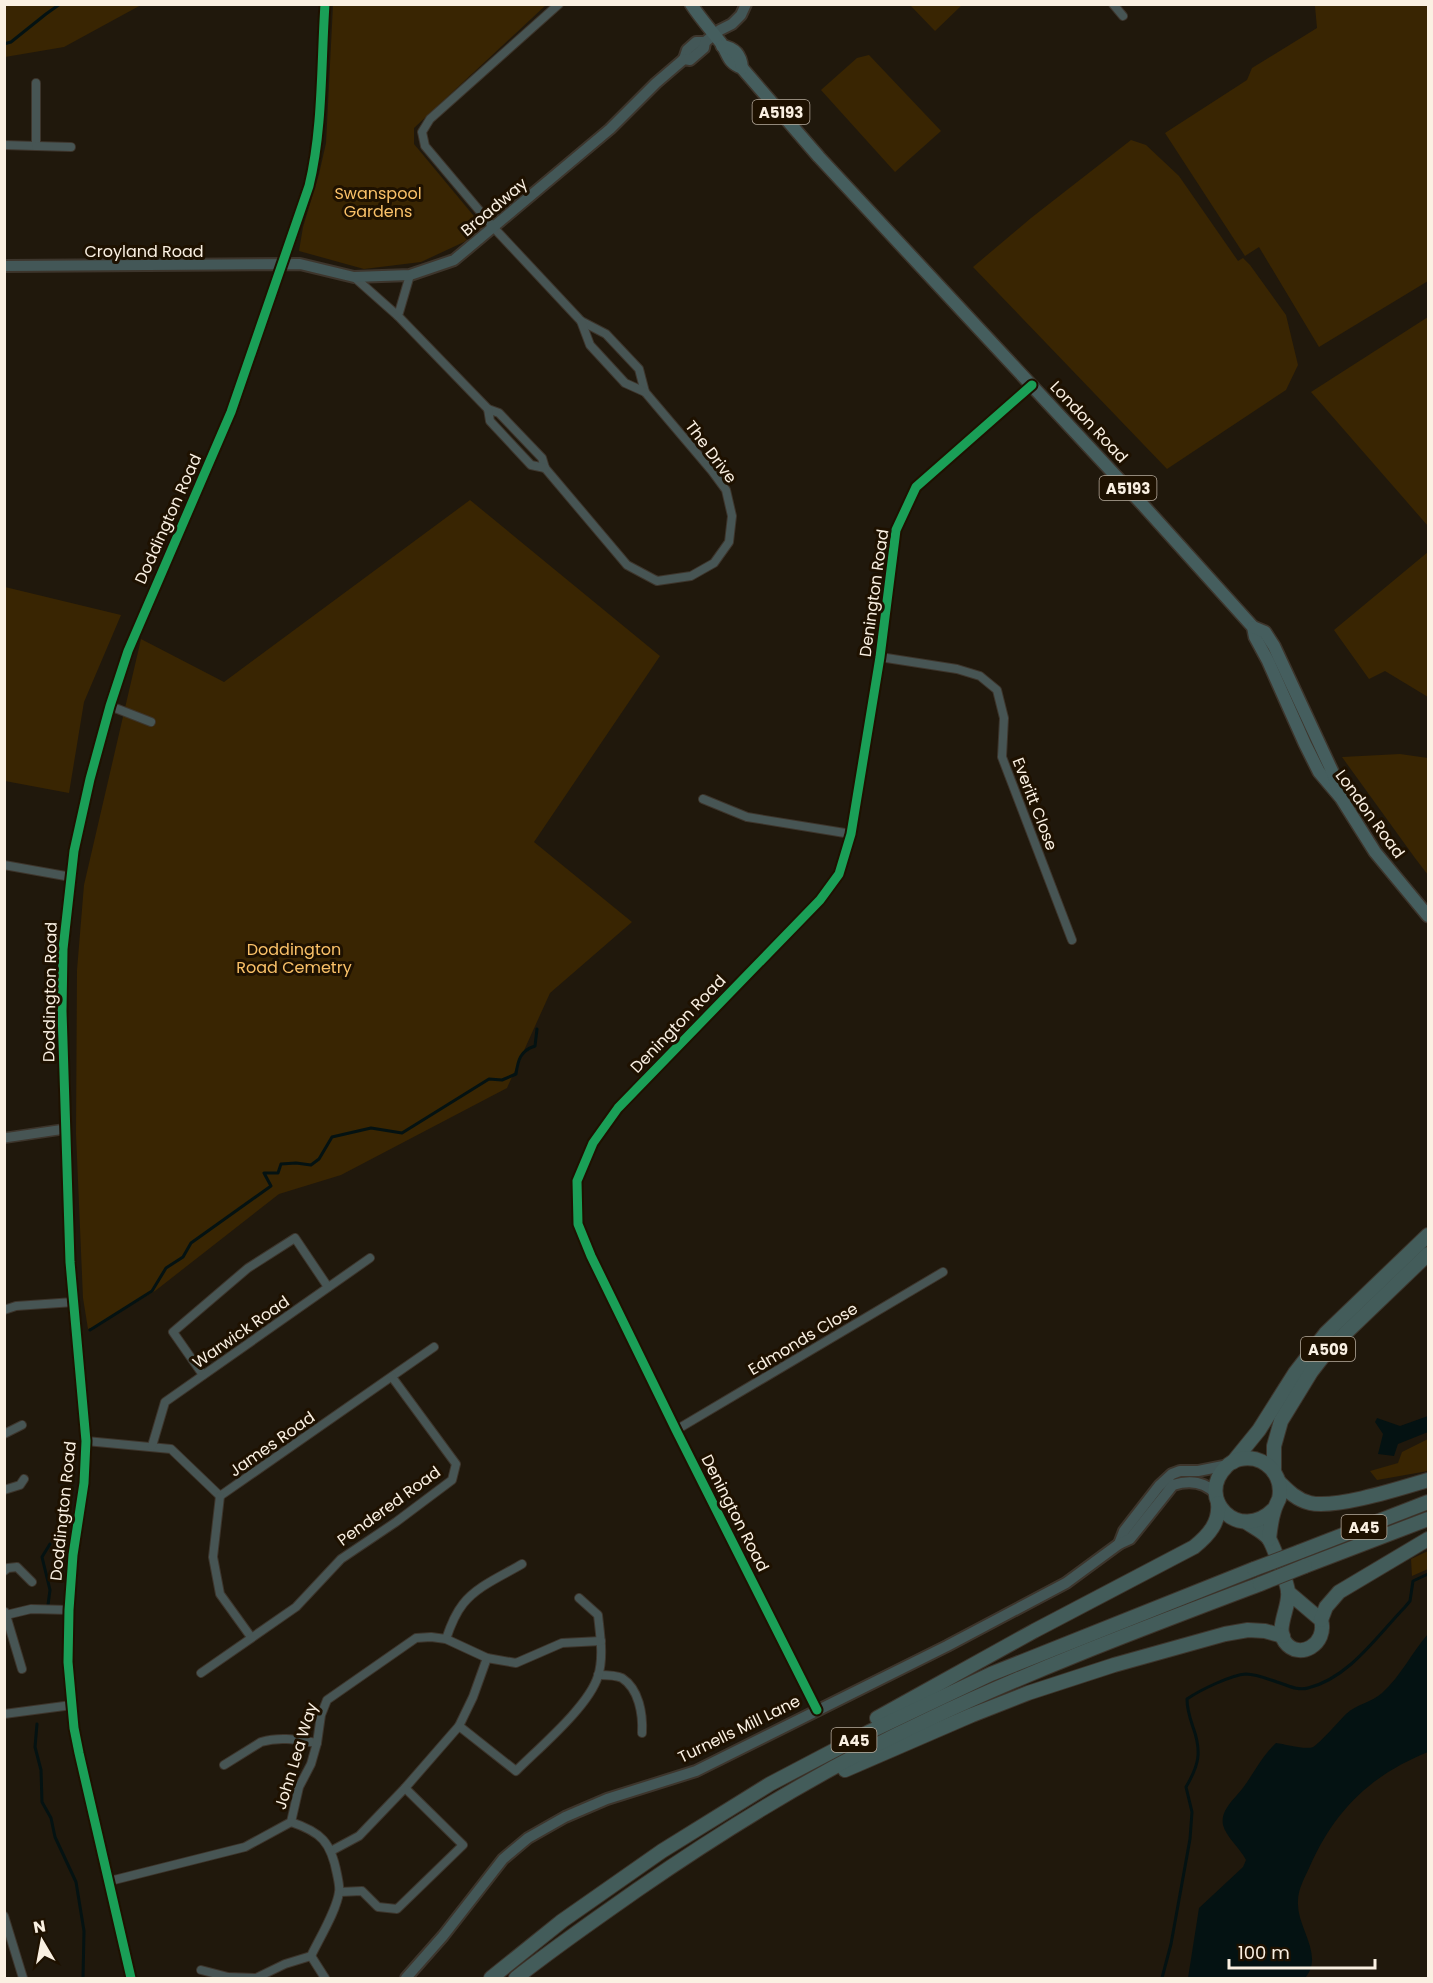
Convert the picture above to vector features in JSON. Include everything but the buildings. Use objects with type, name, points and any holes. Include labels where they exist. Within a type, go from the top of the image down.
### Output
[{"type":"highway","name":"A509","points":[[1230,1463],[1253,1438],[1295,1373],[1326,1334],[1428,1235]]},
{"type":"highway","name":"A509","points":[[1277,1477],[1274,1446],[1281,1420],[1311,1372],[1328,1350],[1428,1254]]},
{"type":"highway","points":[[1274,1509],[1257,1521],[1246,1522],[1228,1516],[1217,1498],[1216,1483],[1220,1473],[1230,1463],[1251,1458],[1268,1465],[1299,1499],[1317,1504],[1341,1502],[1428,1480]]},
{"type":"highway","points":[[1277,1477],[1278,1501],[1274,1509],[1269,1539],[1288,1592],[1282,1626],[1283,1636],[1286,1643],[1292,1647],[1310,1648],[1318,1642],[1322,1634],[1321,1620],[1288,1592]]},
{"type":"highway","name":"A45","points":[[491,1978],[562,1921],[635,1870],[865,1725],[1034,1631],[1194,1546],[1204,1539],[1216,1521],[1217,1498]]},
{"type":"highway","name":"A45","points":[[770,1784],[869,1732],[991,1674],[1428,1502]]},
{"type":"highway","name":"A45","points":[[516,1978],[557,1946],[742,1820],[842,1763],[934,1716],[1060,1662],[1428,1519]]},
{"type":"highway","points":[[1246,1522],[1269,1539]]},
{"type":"highway","name":"A45","points":[[1321,1620],[1326,1607],[1340,1592],[1428,1539]]},
{"type":"highway","name":"A45","points":[[742,1820],[845,1770],[1028,1693],[1114,1665],[1226,1634],[1248,1630],[1265,1631],[1283,1636]]},
{"type":"main road","name":"London Road","points":[[691,4],[733,64],[742,68],[819,157],[1032,385],[1253,627],[1305,744],[1324,779],[1341,798],[1375,852],[1428,916]]},
{"type":"main road","points":[[712,35],[732,24],[741,15],[744,7]]},
{"type":"main road","name":"Broadway","points":[[283,264],[307,265],[354,277],[410,275],[454,260],[610,129],[656,83],[684,59],[690,60],[704,48],[712,35]]},
{"type":"main road","name":"Croyland Road","points":[[4,266],[283,264]]},
{"type":"main road","name":"Turnells Mill Lane","points":[[1119,1544],[1124,1531],[1159,1486],[1172,1474],[1230,1463]]},
{"type":"main road","name":"Turnells Mill Lane","points":[[406,1978],[443,1936],[503,1859],[528,1838],[565,1817],[607,1799],[696,1770],[947,1646],[1066,1583],[1119,1544],[1130,1539],[1173,1485],[1195,1482],[1204,1485],[1217,1498]]},
{"type":"street","name":"Doddington Road","points":[[131,1978],[84,1776],[72,1705],[68,1662],[73,1555],[84,1483],[86,1441],[70,1262],[62,960],[71,877],[90,778],[110,706],[132,641],[231,412],[309,186],[315,162],[325,4]]},
{"type":"street","name":"The Drive","points":[[354,277],[398,316],[488,409],[499,413],[542,458],[545,468],[627,565],[657,581],[692,576],[714,563],[729,542],[732,516],[726,490],[645,392],[639,369],[606,334],[581,321],[494,228],[424,146],[422,132],[430,119],[559,4]]},
{"type":"street","points":[[1113,4],[1123,16]]},
{"type":"street","points":[[36,83],[36,146]]},
{"type":"street","points":[[4,145],[71,147]]},
{"type":"street","points":[[398,316],[410,275]]},
{"type":"street","name":"The Drive","points":[[581,321],[590,345],[597,353],[625,384],[645,392]]},
{"type":"street","name":"Denington Road","points":[[818,1710],[591,1256],[578,1224],[577,1181],[593,1143],[618,1108],[820,900],[839,874],[851,834],[880,657],[896,530],[916,487],[1032,385]]},
{"type":"street","name":"The Drive","points":[[488,409],[490,421],[531,465],[545,468]]},
{"type":"street","name":"Everitt Close","points":[[880,657],[957,669],[980,676],[997,690],[1004,718],[1002,756],[1072,940]]},
{"type":"street","points":[[110,706],[151,722]]},
{"type":"street","points":[[704,799],[747,817],[851,834]]},
{"type":"street","points":[[4,865],[71,877]]},
{"type":"street","points":[[4,1138],[66,1129]]},
{"type":"street","points":[[204,1375],[173,1332],[248,1268],[294,1238],[328,1287]]},
{"type":"street","name":"Warwick Road","points":[[152,1446],[165,1402],[370,1258]]},
{"type":"street","name":"Edmonds Close","points":[[676,1430],[943,1272]]},
{"type":"street","points":[[4,1310],[16,1306],[74,1302]]},
{"type":"street","name":"James Road","points":[[86,1441],[171,1449],[220,1496],[434,1347]]},
{"type":"street","name":"Pendered Road","points":[[201,1673],[296,1606],[340,1559],[396,1522],[452,1480],[456,1464],[392,1377]]},
{"type":"street","points":[[4,1434],[22,1425]]},
{"type":"street","points":[[4,1490],[20,1485],[24,1479]]},
{"type":"street","points":[[220,1496],[213,1557],[220,1594],[251,1637]]},
{"type":"street","points":[[446,1638],[454,1617],[464,1603],[483,1587],[522,1564]]},
{"type":"street","points":[[4,1571],[17,1567],[32,1582]]},
{"type":"street","points":[[459,1726],[516,1771],[587,1699],[598,1675],[601,1641],[598,1615],[579,1598]]},
{"type":"street","points":[[22,1669],[5,1613],[31,1609],[69,1610]]},
{"type":"street","name":"John Lea Way","points":[[110,1881],[245,1847],[291,1822],[299,1787],[311,1764],[318,1743],[321,1715],[327,1700],[416,1638],[430,1636],[446,1638],[487,1658],[516,1664],[562,1643],[601,1641]]},
{"type":"street","points":[[331,1851],[360,1836],[459,1726],[473,1697],[487,1658]]},
{"type":"street","points":[[598,1675],[620,1677],[634,1690],[643,1719],[642,1733]]},
{"type":"street","points":[[4,1714],[72,1705]]},
{"type":"street","points":[[224,1765],[261,1742],[278,1737],[318,1743]]},
{"type":"street","points":[[340,1892],[362,1891],[378,1907],[397,1909],[463,1845],[405,1788]]},
{"type":"street","points":[[201,1970],[228,1977],[256,1978],[285,1964],[311,1956],[340,1892],[331,1851],[321,1837],[310,1828],[291,1822]]},
{"type":"street","points":[[4,1916],[23,1978]]},
{"type":"street","points":[[311,1956],[325,1978]]},
{"type":"green space","points":[[5,4],[141,5],[64,47],[5,57]]},
{"type":"green space","points":[[1327,4],[1428,5],[1428,281],[1319,347],[1259,247],[1245,256],[1165,133],[1247,80],[1252,68],[1317,28],[1315,6]]},
{"type":"green space","name":"Swanspool Gardens","points":[[333,5],[546,5],[414,128],[414,144],[483,227],[464,242],[421,262],[364,269],[299,251],[303,227],[326,143]]},
{"type":"green space","points":[[910,5],[962,5],[935,31]]},
{"type":"green space","points":[[869,55],[941,131],[895,172],[821,90],[857,58]]},
{"type":"green space","points":[[1131,140],[1146,145],[1179,176],[1238,261],[1243,258],[1250,265],[1286,315],[1298,365],[1286,390],[1167,469],[973,267],[1031,218]]},
{"type":"green space","points":[[1428,317],[1428,526],[1311,392]]},
{"type":"green space","name":"Doddington Road Cemetry","points":[[470,500],[660,656],[534,842],[632,922],[550,993],[507,1088],[341,1175],[279,1194],[155,1291],[90,1330],[83,1298],[76,1134],[77,970],[84,885],[141,639],[224,682]]},
{"type":"green space","points":[[1428,552],[1428,697],[1385,671],[1369,679],[1334,630]]},
{"type":"green space","points":[[5,587],[121,615],[84,702],[69,793],[5,781]]},
{"type":"green space","points":[[1400,754],[1428,758],[1428,875],[1342,757]]},
{"type":"green space","points":[[1428,1439],[1428,1471],[1377,1480],[1370,1471],[1398,1463],[1402,1452]]},
{"type":"green space","points":[[1428,1551],[1428,1569],[1412,1576],[1411,1559]]},
{"type":"shaded area","points":[[1428,1416],[1428,1432],[1398,1444],[1394,1456],[1378,1454],[1383,1434],[1375,1422],[1377,1418],[1400,1426]]},
{"type":"shaded area","points":[[1428,1634],[1428,1752],[1408,1761],[1372,1783],[1343,1811],[1320,1846],[1302,1883],[1298,1897],[1301,1921],[1312,1960],[1305,1978],[1188,1978],[1199,1908],[1243,1867],[1246,1860],[1223,1825],[1224,1814],[1229,1804],[1276,1743],[1305,1748],[1316,1745],[1346,1714],[1378,1696],[1389,1686]]},
{"type":"waterway","points":[[4,44],[11,42],[60,4]]},
{"type":"waterway","points":[[90,1330],[152,1291],[166,1268],[183,1257],[191,1243],[271,1186],[264,1173],[278,1173],[281,1164],[311,1165],[319,1159],[332,1137],[371,1128],[402,1133],[489,1079],[502,1080],[516,1074],[521,1057],[535,1046],[537,1029]]},
{"type":"waterway","points":[[48,1605],[50,1590],[42,1557],[50,1544]]},
{"type":"waterway","points":[[1162,1978],[1171,1944],[1190,1839],[1192,1812],[1186,1787],[1198,1758],[1198,1744],[1187,1699],[1232,1677],[1246,1674],[1300,1689],[1323,1683],[1349,1666],[1373,1643],[1410,1601],[1413,1581],[1428,1574]]},
{"type":"waterway","points":[[37,1724],[35,1747],[41,1770],[42,1802],[51,1818],[55,1837],[76,1882],[84,1931],[83,1978]]},
{"type":"cycle path","points":[[131,1978],[74,1728],[68,1662],[73,1555],[84,1483],[86,1441],[70,1262],[62,1011],[63,949],[74,851],[90,779],[110,706],[128,651],[231,412],[309,186],[317,142],[325,4]]},
{"type":"cycle path","points":[[817,1710],[591,1256],[578,1224],[577,1181],[593,1143],[618,1108],[820,900],[839,874],[851,834],[880,657],[896,530],[916,487],[1032,385]]}]
